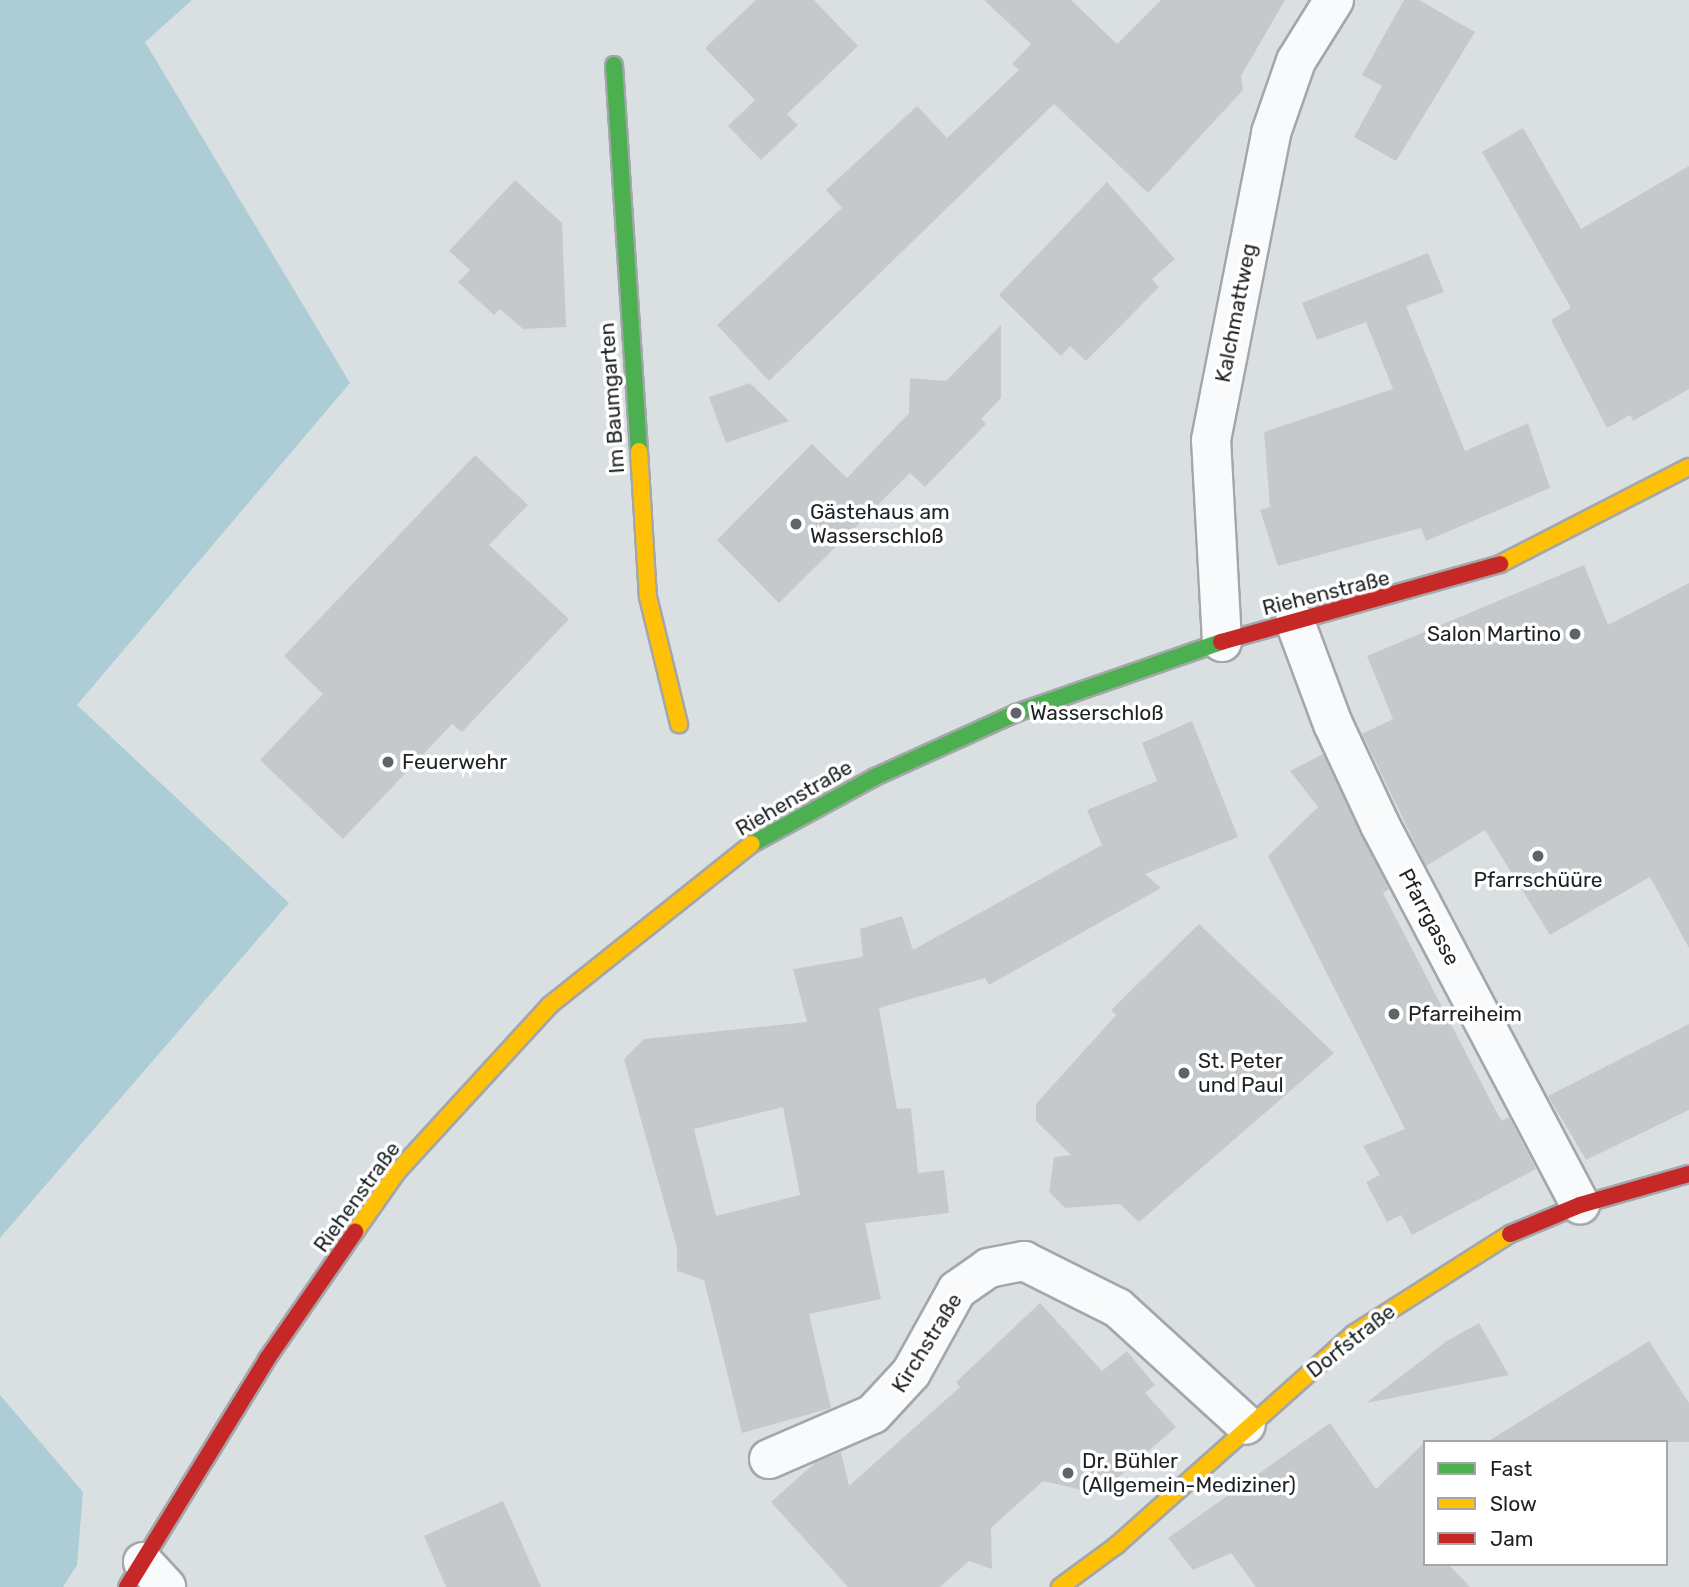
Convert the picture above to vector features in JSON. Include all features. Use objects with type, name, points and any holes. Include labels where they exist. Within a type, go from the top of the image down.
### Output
[{"type":"street","name":"Kalchmattweg","points":[[1222,642],[1211,440],[1271,133],[1296,61],[1334,0]]},
{"type":"street","name":"Im Baumgarten","points":[[614,65],[648,597],[680,724]]},
{"type":"street","name":"Riehenstraße","points":[[145,1579],[267,1359],[397,1172],[550,1005],[655,916],[764,835],[875,777],[1016,713],[1222,642],[1512,560],[1689,467]]},
{"type":"street","name":"Pfarrgasse","points":[[1295,622],[1333,724],[1380,825],[1580,1205]]},
{"type":"street","name":"Dorfstraße","points":[[1060,1587],[1117,1545],[1246,1425],[1353,1334],[1488,1243],[1580,1205],[1689,1174]]},
{"type":"street","name":"Kirchstraße","points":[[769,1459],[873,1415],[911,1373],[957,1290],[988,1268],[1024,1261],[1118,1307],[1246,1425]]},
{"type":"shaded area","points":[[0,0],[192,0],[145,42],[350,383],[77,705],[289,903],[0,1238]]},
{"type":"shaded area","points":[[0,1395],[83,1492],[77,1565],[63,1587],[0,1587]]},
{"type":"building","points":[[756,0],[814,0],[858,46],[787,114],[798,125],[761,160],[728,126],[755,100],[705,48]]},
{"type":"building","points":[[984,0],[1071,0],[1117,44],[1161,0],[1285,0],[1241,76],[1243,90],[1148,193],[1054,104],[769,381],[717,325],[842,208],[826,190],[917,106],[947,138],[1019,70],[1012,64],[1031,44]]},
{"type":"building","points":[[1404,0],[1419,0],[1475,32],[1396,161],[1354,137],[1382,86],[1362,75]]},
{"type":"building","points":[[1523,128],[1581,229],[1689,166],[1689,389],[1633,421],[1630,415],[1607,428],[1551,320],[1571,308],[1482,152]]},
{"type":"building","points":[[515,180],[562,223],[566,327],[523,329],[500,309],[494,315],[458,282],[470,270],[449,251]]},
{"type":"building","points":[[1107,182],[1175,259],[1152,279],[1159,287],[1086,361],[1070,346],[1061,356],[999,295]]},
{"type":"building","points":[[1428,253],[1444,292],[1406,306],[1465,451],[1528,423],[1550,488],[1426,541],[1421,528],[1278,566],[1260,510],[1270,507],[1264,432],[1393,389],[1366,322],[1317,340],[1302,303]]},
{"type":"building","points":[[1001,325],[1001,398],[981,419],[986,424],[925,487],[910,473],[779,603],[717,540],[812,444],[847,478],[909,413],[910,378],[946,381]]},
{"type":"building","points":[[750,383],[789,421],[726,443],[709,397]]},
{"type":"building","points":[[475,455],[528,505],[489,545],[569,619],[462,732],[452,724],[343,839],[260,760],[323,694],[284,656]]},
{"type":"building","points":[[1584,565],[1608,625],[1689,583],[1689,948],[1650,877],[1550,935],[1485,830],[1426,866],[1362,734],[1393,719],[1367,656]]},
{"type":"building","points":[[1192,721],[1238,837],[1145,874],[1161,888],[989,985],[985,978],[879,1008],[897,1109],[911,1108],[918,1173],[944,1170],[949,1213],[865,1223],[881,1299],[809,1314],[831,1408],[742,1433],[704,1280],[677,1271],[677,1248],[624,1059],[644,1039],[807,1022],[793,969],[863,957],[860,929],[902,916],[913,950],[1102,845],[1087,810],[1157,781],[1142,743]],"holes":[[[783,1107],[800,1195],[716,1216],[694,1129]]]},
{"type":"building","points":[[1323,754],[1389,889],[1383,893],[1496,1111],[1502,1121],[1509,1117],[1536,1169],[1412,1235],[1401,1215],[1387,1222],[1366,1182],[1380,1175],[1363,1146],[1405,1129],[1268,856],[1318,807],[1290,771]]},
{"type":"building","name":"St. Peter und Paul","points":[[1199,924],[1334,1053],[1139,1222],[1120,1204],[1065,1208],[1049,1192],[1054,1157],[1071,1155],[1036,1121],[1036,1104],[1116,1015],[1111,1010]]},
{"type":"building","points":[[1689,1024],[1689,1110],[1586,1160],[1548,1096]]},
{"type":"building","points":[[1040,1303],[1102,1371],[1127,1351],[1155,1385],[1145,1393],[1176,1427],[1099,1494],[1043,1481],[991,1528],[992,1569],[969,1561],[940,1587],[848,1587],[771,1502],[816,1462],[841,1452],[849,1486],[960,1387],[956,1382]]},
{"type":"building","points":[[1479,1323],[1509,1375],[1366,1403],[1447,1341]]},
{"type":"building","points":[[1649,1341],[1689,1403],[1689,1442],[1490,1440]]},
{"type":"building","points":[[1330,1423],[1376,1489],[1423,1444],[1423,1566],[1450,1566],[1470,1587],[1256,1587],[1231,1553],[1193,1570],[1168,1538]]},
{"type":"building","points":[[503,1501],[541,1587],[446,1587],[424,1536]]},
{"type":"traffic: fast","points":[[614,65],[639,451]]},
{"type":"traffic: fast","points":[[752,844],[875,777],[1016,713],[1221,642]]},
{"type":"traffic: slow","points":[[639,451],[648,597],[679,724]]},
{"type":"traffic: slow","points":[[1500,564],[1689,467]]},
{"type":"traffic: slow","points":[[355,1232],[397,1172],[550,1005],[752,844]]},
{"type":"traffic: slow","points":[[1060,1587],[1117,1545],[1353,1334],[1510,1234]]},
{"type":"traffic: jam","points":[[1221,642],[1500,564]]},
{"type":"traffic: jam","points":[[1510,1234],[1580,1205],[1689,1174]]},
{"type":"traffic: jam","points":[[127,1587],[267,1359],[355,1232]]},
{"type":"place","name":"Gästehaus am Wasserschloß","points":[[796,524]]},
{"type":"place","name":"Salon Martino","points":[[1575,634]]},
{"type":"place","name":"Wasserschloß","points":[[1016,713]]},
{"type":"place","name":"Feuerwehr","points":[[388,762]]},
{"type":"place","name":"Pfarrschüüre","points":[[1538,856]]},
{"type":"place","name":"Pfarreiheim","points":[[1394,1014]]},
{"type":"place","name":"St. Peter und Paul","points":[[1184,1073]]},
{"type":"place","name":"Dr. Bühler (Allgemein-Mediziner)","points":[[1068,1473]]}]
